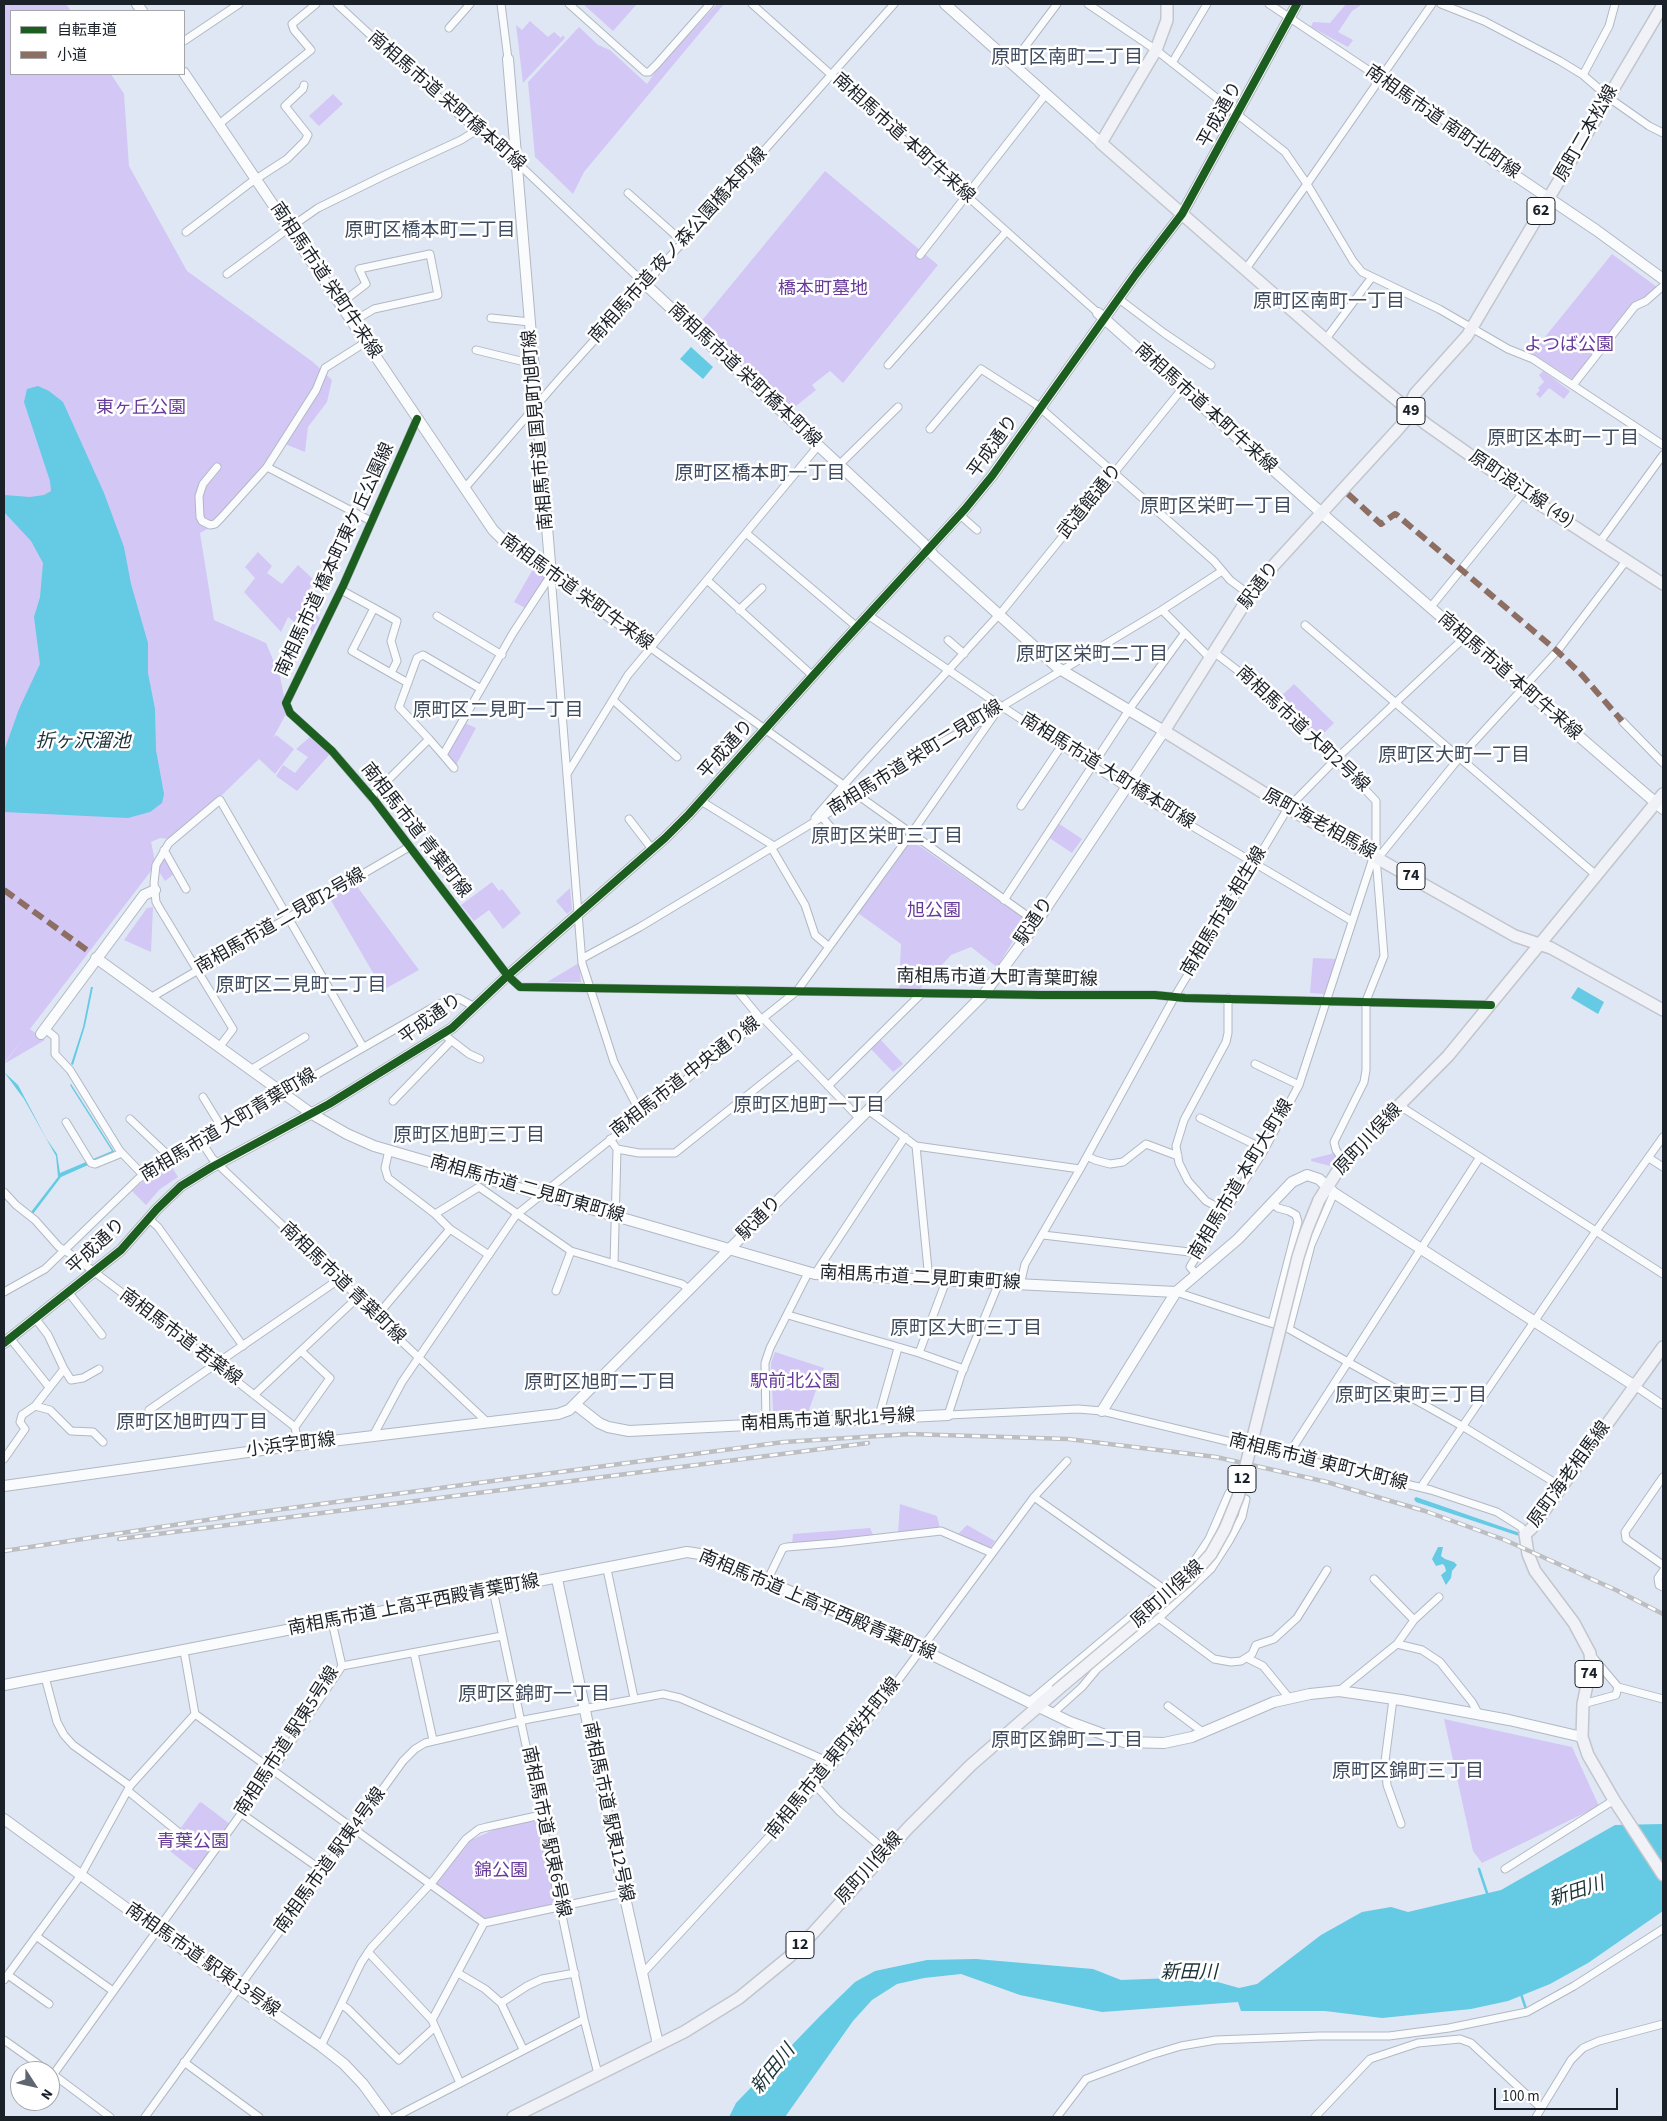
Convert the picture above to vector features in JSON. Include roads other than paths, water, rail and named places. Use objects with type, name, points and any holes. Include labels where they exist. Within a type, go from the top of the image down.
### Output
[{"type":"main road","points":[[1101,143],[1156,50],[1167,20],[1167,4]]},
{"type":"main road","name":"原町二本松線","points":[[1408,409],[1415,394],[1461,343],[1663,5]]},
{"type":"main road","name":"49","points":[[1101,143],[1181,213]]},
{"type":"main road","name":"原町浪江線 (49)","points":[[1181,213],[1326,340],[1431,428],[1523,493],[1663,584]]},
{"type":"main road","name":"駅通り","points":[[1164,731],[1250,595],[1274,565],[1399,428],[1405,420],[1408,409]]},
{"type":"main road","name":"原町海老相馬線","points":[[1164,731],[1288,808],[1515,936],[1551,948],[1663,1010]]},
{"type":"main road","name":"原町川俣線","points":[[513,2117],[684,2032],[715,2014],[765,1978],[812,1933],[958,1778],[1032,1705],[1056,1691],[1188,1580],[1211,1554],[1226,1529],[1238,1497],[1298,1257],[1319,1200],[1330,1190],[1344,1161],[1448,1056],[1596,875],[1659,806],[1663,794]]},
{"type":"main road","name":"原町海老相馬線","points":[[1590,1653],[1574,1623],[1535,1571],[1528,1554],[1525,1534],[1531,1529],[1562,1487],[1663,1347]]},
{"type":"main road","name":"74","points":[[1590,1653],[1591,1665],[1583,1704],[1582,1737],[1588,1755],[1615,1802],[1663,1876]]},
{"type":"street","points":[[185,40],[239,4]]},
{"type":"street","points":[[218,125],[311,50],[292,26],[294,22],[316,4]]},
{"type":"street","name":"南相馬市道 栄町橋本町線","points":[[337,4],[389,53],[477,130],[508,154],[929,550],[1061,670],[1164,731]]},
{"type":"street","points":[[449,28],[470,4]]},
{"type":"street","name":"南相馬市道 国見町旭町線","points":[[501,4],[508,59],[576,895],[583,958],[590,987],[616,1067],[641,1114]]},
{"type":"street","points":[[569,4],[645,72],[653,68],[710,4]]},
{"type":"street","name":"南相馬市道 本町牛来線","points":[[752,4],[1322,514],[1659,806]]},
{"type":"street","name":"南相馬市道 夜ノ森公園橋本町線","points":[[464,489],[894,4]]},
{"type":"street","points":[[945,4],[1101,143]]},
{"type":"street","points":[[1012,64],[1058,4]]},
{"type":"street","points":[[1088,4],[1156,50],[1285,152],[1307,184],[1353,261],[1362,272],[1432,305],[1508,349],[1533,359],[1663,445]]},
{"type":"street","points":[[1172,63],[1206,4]]},
{"type":"street","name":"南相馬市道 南町北町線","points":[[1269,4],[1472,142],[1495,162],[1663,279]]},
{"type":"street","name":"平成通り","points":[[7,1341],[121,1250],[148,1218],[182,1186],[218,1164],[312,1114],[447,1038],[474,1008],[508,976],[652,849],[701,801],[856,627],[929,550],[985,485],[1040,409],[1101,316],[1119,299],[1181,213],[1297,4]]},
{"type":"street","points":[[1245,270],[1432,4]]},
{"type":"street","points":[[1441,4],[1506,32],[1583,75],[1608,97],[1649,126],[1663,133]]},
{"type":"street","points":[[1583,75],[1609,26],[1615,4]]},
{"type":"street","name":"南相馬市道 栄町牛来線","points":[[185,75],[464,489],[498,535],[561,584],[1036,922]]},
{"type":"street","points":[[186,232],[287,159],[305,141],[308,135],[285,106],[304,85]]},
{"type":"street","points":[[920,255],[1046,94]]},
{"type":"street","points":[[227,274],[289,228],[323,206],[461,140],[477,130]]},
{"type":"street","points":[[628,193],[683,242]]},
{"type":"street","points":[[888,365],[1006,232]]},
{"type":"street","points":[[340,304],[366,284],[359,269],[430,254],[438,296],[374,310],[352,322]]},
{"type":"street","points":[[1326,340],[1372,277]]},
{"type":"street","points":[[1573,385],[1635,306],[1646,301],[1663,286]]},
{"type":"street","points":[[1119,299],[1212,366]]},
{"type":"street","points":[[491,318],[530,322]]},
{"type":"street","points":[[217,467],[200,490],[200,516],[202,521],[210,525],[215,524],[221,518],[267,467],[316,390],[325,368],[366,342]]},
{"type":"street","points":[[476,350],[534,364]]},
{"type":"street","points":[[930,429],[981,369],[992,377],[997,378],[1040,409],[1190,539],[1230,580],[1250,595]]},
{"type":"street","name":"武道館通り","points":[[811,824],[843,786],[999,615],[1182,389]]},
{"type":"street","points":[[839,465],[898,407]]},
{"type":"street","name":"南相馬市道 橋本町東ケ丘公園線","points":[[290,713],[286,703],[287,700],[341,590],[417,419]]},
{"type":"street","points":[[567,774],[625,680],[650,647],[818,446]]},
{"type":"street","points":[[1599,543],[1663,455]]},
{"type":"street","points":[[267,467],[371,521]]},
{"type":"street","points":[[1430,608],[1523,493]]},
{"type":"street","points":[[960,515],[978,530]]},
{"type":"street","points":[[746,534],[856,627]]},
{"type":"street","name":"南相馬市道 本町大町線","points":[[1197,1275],[1190,1267],[1264,1149],[1299,1085],[1372,861],[1460,757],[1570,635],[1626,561]]},
{"type":"street","name":"南相馬市道 栄町二見町線","points":[[583,958],[640,927],[773,847],[940,743],[995,714],[1002,706],[1162,610],[1222,571]]},
{"type":"street","points":[[443,755],[551,575]]},
{"type":"street","points":[[707,580],[813,676]]},
{"type":"street","points":[[739,610],[762,588]]},
{"type":"street","points":[[341,590],[392,617],[398,623],[391,641],[397,661],[391,673]]},
{"type":"street","points":[[374,608],[352,651],[408,683]]},
{"type":"street","name":"南相馬市道 大町2号線","points":[[1162,610],[1184,634],[1213,656],[1241,673],[1370,793],[1376,801],[1377,857],[1384,956],[1366,1001],[1366,1070],[1364,1082],[1334,1142],[1344,1161]]},
{"type":"street","name":"南相馬市道 大町橋本町線","points":[[868,615],[949,671],[1126,787],[1352,921]]},
{"type":"street","points":[[437,616],[502,655]]},
{"type":"street","points":[[1305,625],[1596,875]]},
{"type":"street","points":[[1004,900],[1130,710],[1184,634]]},
{"type":"street","name":"南相馬市道 相生線","points":[[1020,1285],[1025,1264],[1080,1169],[1175,996],[1288,808],[1464,638]]},
{"type":"street","points":[[948,640],[964,654]]},
{"type":"street","points":[[454,768],[399,707],[418,658],[423,655],[481,689]]},
{"type":"street","points":[[613,700],[677,757]]},
{"type":"street","name":"南相馬市道 青葉町線","points":[[290,713],[332,751],[371,797],[508,976]]},
{"type":"street","name":"南相馬市道 中央通り線","points":[[374,1436],[392,1397],[516,1215],[797,991],[995,714]]},
{"type":"street","points":[[1622,721],[1663,763]]},
{"type":"street","name":"駅通り","points":[[576,1405],[984,994],[1036,922],[1164,731]]},
{"type":"street","points":[[371,797],[429,739]]},
{"type":"street","points":[[1021,806],[1062,745]]},
{"type":"street","points":[[220,1046],[233,1029],[156,902],[155,890],[156,867],[164,850],[178,835],[220,800],[363,1047]]},
{"type":"street","points":[[701,801],[773,847],[805,905],[815,935],[829,946]]},
{"type":"street","points":[[822,817],[839,837]]},
{"type":"street","points":[[629,819],[652,849]]},
{"type":"street","name":"南相馬市道 二見町2号線","points":[[152,998],[409,847]]},
{"type":"street","points":[[164,850],[186,889]]},
{"type":"street","points":[[144,1175],[122,1153],[70,1070],[55,1054],[55,1037],[43,1032],[144,895],[155,890]]},
{"type":"street","name":"南相馬市道 二見町東町線","points":[[96,958],[312,1114],[359,1140],[481,1183],[542,1194],[812,1274],[1186,1294],[1280,1326],[1462,1426],[1562,1487]]},
{"type":"street","name":"南相馬市道 大町青葉町線","points":[[508,976],[523,988],[590,987],[921,994],[1175,996],[1491,1005]]},
{"type":"street","points":[[737,990],[860,1120]]},
{"type":"street","points":[[828,1086],[921,994]]},
{"type":"street","points":[[1225,1211],[1206,1201],[1188,1181],[1176,1146],[1184,1120],[1226,1042],[1228,1033],[1228,998]]},
{"type":"street","name":"南相馬市道 大町青葉町線","points":[[4,1292],[40,1272],[144,1175],[171,1158],[446,1001],[462,999],[474,1008]]},
{"type":"street","points":[[252,1069],[305,1037]]},
{"type":"street","points":[[394,1101],[447,1038],[480,1059]]},
{"type":"street","points":[[617,1149],[639,1153],[675,1153],[798,1055]]},
{"type":"street","points":[[1255,1064],[1299,1085]]},
{"type":"street","points":[[203,1097],[222,1128]]},
{"type":"street","points":[[1400,1106],[1663,1274]]},
{"type":"street","points":[[868,1110],[916,1146],[1080,1169]]},
{"type":"street","points":[[1200,1118],[1264,1149]]},
{"type":"street","points":[[130,1119],[171,1158]]},
{"type":"street","points":[[66,1122],[91,1162],[122,1153]]},
{"type":"street","points":[[766,1424],[765,1363],[770,1348],[812,1274],[905,1137]]},
{"type":"street","points":[[1421,1488],[1596,1231],[1663,1137]]},
{"type":"street","points":[[610,1139],[617,1149],[614,1264]]},
{"type":"street","name":"南相馬市道 青葉町線","points":[[202,1141],[218,1164],[487,1422]]},
{"type":"street","points":[[1087,1156],[1110,1164],[1123,1162],[1146,1144],[1178,1156]]},
{"type":"street","points":[[916,1146],[930,1280]]},
{"type":"street","points":[[390,1150],[385,1168],[388,1178],[435,1214],[450,1229],[489,1255]]},
{"type":"street","points":[[1290,1456],[1292,1449],[1480,1157]]},
{"type":"street","points":[[1649,1158],[1663,1167]]},
{"type":"street","points":[[1102,1411],[1176,1292],[1238,1239],[1292,1182],[1307,1175],[1319,1179],[1330,1190],[1663,1405]]},
{"type":"street","points":[[435,1214],[481,1183],[516,1215],[571,1251],[682,1284],[690,1290]]},
{"type":"street","points":[[1280,1326],[1330,1190]]},
{"type":"street","name":"南相馬市道 若葉線","points":[[4,1192],[16,1205],[35,1220],[51,1241],[295,1427]]},
{"type":"street","points":[[1250,1446],[1280,1326],[1298,1222],[1296,1215],[1290,1211],[1278,1208],[1272,1203]]},
{"type":"street","points":[[148,1218],[158,1227],[243,1346]]},
{"type":"street","points":[[376,1317],[450,1229]]},
{"type":"street","points":[[1043,1235],[1198,1253]]},
{"type":"street","points":[[556,1291],[571,1251]]},
{"type":"street","points":[[149,1410],[338,1280]]},
{"type":"street","points":[[919,1353],[946,1281]]},
{"type":"street","points":[[948,1415],[964,1369],[998,1285]]},
{"type":"street","points":[[69,1293],[102,1335]]},
{"type":"street","points":[[254,1395],[358,1297]]},
{"type":"street","points":[[788,1315],[919,1353],[964,1369]]},
{"type":"street","points":[[35,1318],[48,1335],[71,1380],[83,1378],[99,1369]]},
{"type":"street","points":[[7,1341],[49,1388]]},
{"type":"street","points":[[878,1419],[898,1348]]},
{"type":"street","points":[[298,1445],[295,1427],[330,1378],[301,1351]]},
{"type":"street","points":[[4,1459],[25,1429],[20,1422],[22,1415],[35,1406],[64,1369]]},
{"type":"street","name":"小浜字町線","points":[[4,1486],[298,1445],[558,1414],[576,1405]]},
{"type":"street","name":"南相馬市道 駅北1号線","points":[[576,1405],[599,1423],[619,1430],[948,1415]]},
{"type":"street","points":[[35,1406],[50,1410],[72,1431],[93,1432],[103,1442]]},
{"type":"street","name":"南相馬市道 東町大町線","points":[[948,1415],[1078,1409],[1102,1411],[1421,1488],[1497,1512],[1521,1527],[1525,1534]]},
{"type":"street","name":"南相馬市道 東町桜井町線","points":[[642,1974],[816,1786],[922,1650],[1034,1497],[1067,1461]]},
{"type":"street","points":[[1663,1477],[1625,1532],[1626,1540],[1663,1565]]},
{"type":"street","points":[[1032,1705],[1195,1560],[1210,1539],[1229,1493],[1246,1499],[1242,1516],[1230,1540],[1211,1569],[1097,1669],[1082,1687],[1052,1714]]},
{"type":"street","points":[[1034,1497],[1164,1589]]},
{"type":"street","points":[[767,1581],[783,1548],[787,1547],[941,1531],[992,1553]]},
{"type":"street","name":"南相馬市道 上高平西殿青葉町線","points":[[4,1685],[688,1552],[706,1555],[767,1581],[922,1650],[1032,1705],[1109,1738],[1124,1742],[1164,1743],[1204,1733],[1274,1702],[1310,1694],[1339,1691],[1479,1715],[1582,1737]]},
{"type":"street","points":[[607,1569],[634,1698]]},
{"type":"street","points":[[1158,1617],[1214,1659],[1231,1662],[1241,1661],[1252,1654],[1256,1645],[1274,1639],[1297,1618],[1327,1570]]},
{"type":"street","points":[[1663,1571],[1658,1578],[1659,1585],[1663,1587]]},
{"type":"street","name":"南相馬市道 駅東12号線","points":[[557,1578],[658,2044]]},
{"type":"street","points":[[1374,1579],[1414,1620]]},
{"type":"street","name":"南相馬市道 駅東6号線","points":[[493,1590],[584,2019],[598,2074]]},
{"type":"street","points":[[1339,1691],[1397,1644],[1414,1620],[1439,1597]]},
{"type":"street","name":"南相馬市道 駅東5号線","points":[[60,2061],[113,1992],[242,1814],[342,1666],[332,1622]]},
{"type":"street","points":[[342,1666],[502,1636]]},
{"type":"street","points":[[1397,1644],[1422,1650],[1440,1662],[1472,1702],[1479,1715]]},
{"type":"street","points":[[184,1651],[195,1714],[484,1924],[624,1893]]},
{"type":"street","points":[[414,1653],[433,1740]]},
{"type":"street","points":[[1590,1653],[1618,1687],[1663,1699]]},
{"type":"street","points":[[1246,1658],[1263,1666],[1290,1699]]},
{"type":"street","points":[[45,1677],[57,1722],[64,1735],[73,1745],[129,1788],[177,1831]]},
{"type":"street","points":[[1583,1704],[1616,1695],[1618,1687]]},
{"type":"street","name":"南相馬市道 駅東4号線","points":[[145,2117],[403,1762],[416,1749],[433,1740],[634,1698],[663,1694],[671,1695],[834,1764]]},
{"type":"street","points":[[1393,1699],[1385,1761],[1388,1785],[1401,1824]]},
{"type":"street","points":[[1168,1706],[1204,1733]]},
{"type":"street","points":[[49,2004],[6,1977],[81,1875],[129,1788],[195,1714]]},
{"type":"street","points":[[816,1786],[839,1811],[887,1852]]},
{"type":"street","points":[[1505,1869],[1615,1802]]},
{"type":"street","points":[[242,1814],[323,1872]]},
{"type":"street","points":[[321,2046],[368,1952],[382,1934],[430,1884],[466,1839],[479,1829],[541,1815]]},
{"type":"street","name":"南相馬市道 駅東13号線","points":[[4,1819],[321,2046],[344,2064],[363,2084],[387,2117]]},
{"type":"street","points":[[342,2005],[398,2060],[434,2024],[484,1924]]},
{"type":"street","points":[[1057,2117],[1086,2079],[1181,2046],[1224,2040],[1319,2036],[1389,2036],[1450,2028],[1527,2012],[1574,1986],[1663,1929]]},
{"type":"street","points":[[36,1936],[113,1992]]},
{"type":"street","points":[[368,1952],[434,2024],[460,2083]]},
{"type":"street","points":[[458,1973],[485,1989],[501,2003],[523,2049]]},
{"type":"street","points":[[501,2003],[527,1986],[542,1979],[575,1973]]},
{"type":"street","points":[[395,2117],[584,2019]]},
{"type":"street","points":[[1536,2117],[1571,2060],[1583,2048],[1599,2041],[1663,2024]]},
{"type":"street","points":[[1316,2117],[1370,2059],[1418,2043],[1460,2039],[1471,2043],[1541,2108]]},
{"type":"street","points":[[4,2040],[34,2061]]},
{"type":"street","points":[[184,2062],[259,2117]]},
{"type":"street","points":[[60,2080],[110,2117]]},
{"type":"water","points":[[691,347],[713,367],[703,379],[680,359]]},
{"type":"water","name":"折ヶ沢溜池","points":[[38,386],[49,391],[63,402],[104,493],[124,547],[131,584],[148,643],[148,673],[155,709],[156,750],[164,794],[162,803],[150,812],[128,818],[4,812],[4,751],[19,709],[40,664],[34,617],[40,597],[43,563],[31,541],[4,512],[4,495],[30,497],[44,495],[51,491],[50,481],[24,402],[27,389]]},
{"type":"water","points":[[91,987],[93,987],[85,1026],[73,1065],[71,1064],[83,1027]]},
{"type":"water","points":[[1578,987],[1604,1002],[1598,1014],[1571,998]]},
{"type":"water","points":[[4,1072],[18,1085],[46,1138],[57,1154],[60,1173],[112,1151],[71,1084],[115,1153],[61,1177],[33,1214],[31,1212],[58,1177],[56,1156],[24,1099]]},
{"type":"water","points":[[1416,1497],[1520,1533],[1519,1536],[1416,1502],[1414,1499]]},
{"type":"water","points":[[1438,1547],[1443,1547],[1441,1556],[1457,1565],[1446,1585],[1441,1575],[1446,1571],[1445,1567],[1443,1564],[1436,1566],[1432,1559]]},
{"type":"water","name":"新田川","points":[[1663,1824],[1663,1911],[1588,1963],[1550,1984],[1508,2001],[1471,2009],[1382,2018],[1325,2011],[1241,2011],[1238,2002],[1102,2012],[1020,1995],[961,1974],[924,1978],[897,1984],[872,2000],[853,2021],[785,2117],[729,2117],[736,2103],[820,2016],[855,1982],[875,1971],[927,1960],[976,1959],[1093,1969],[1121,1980],[1200,1977],[1239,1988],[1257,1984],[1321,1935],[1362,1912],[1391,1907],[1408,1912],[1501,1890],[1615,1825]]},
{"type":"waterway","points":[[1479,1869],[1488,1896]]},
{"type":"waterway","points":[[1521,1994],[1526,2009]]},
{"type":"railway","points":[[4,1551],[246,1514],[784,1442],[910,1434],[1068,1439],[1216,1457],[1327,1482],[1425,1511],[1505,1540],[1616,1590],[1663,1614]]},
{"type":"railway","points":[[119,1539],[868,1443]]},
{"type":"district","name":"原町区南町二丁目","points":[[1067,59]]},
{"type":"district","name":"原町区橋本町二丁目","points":[[430,232]]},
{"type":"district","name":"原町区南町一丁目","points":[[1329,303]]},
{"type":"district","name":"原町区本町一丁目","points":[[1563,440]]},
{"type":"district","name":"原町区橋本町一丁目","points":[[760,475]]},
{"type":"district","name":"原町区栄町一丁目","points":[[1216,508]]},
{"type":"district","name":"原町区栄町二丁目","points":[[1092,656]]},
{"type":"district","name":"原町区二見町一丁目","points":[[498,712]]},
{"type":"district","name":"原町区大町一丁目","points":[[1454,757]]},
{"type":"district","name":"原町区栄町三丁目","points":[[887,838]]},
{"type":"district","name":"原町区二見町二丁目","points":[[301,987]]},
{"type":"district","name":"原町区旭町一丁目","points":[[809,1107]]},
{"type":"district","name":"原町区旭町三丁目","points":[[469,1137]]},
{"type":"district","name":"原町区大町三丁目","points":[[966,1330]]},
{"type":"district","name":"原町区旭町二丁目","points":[[600,1384]]},
{"type":"district","name":"原町区東町三丁目","points":[[1411,1397]]},
{"type":"district","name":"原町区旭町四丁目","points":[[192,1424]]},
{"type":"district","name":"原町区錦町一丁目","points":[[534,1696]]},
{"type":"district","name":"原町区錦町二丁目","points":[[1067,1742]]},
{"type":"district","name":"原町区錦町三丁目","points":[[1408,1773]]},
{"type":"park label","name":"橋本町墓地","points":[[823,290]]},
{"type":"park label","name":"よつば公園","points":[[1569,346]]},
{"type":"park label","name":"東ヶ丘公園","points":[[141,409]]},
{"type":"park label","name":"旭公園","points":[[934,912]]},
{"type":"park label","name":"駅前北公園","points":[[795,1383]]},
{"type":"park label","name":"青葉公園","points":[[193,1843]]},
{"type":"park label","name":"錦公園","points":[[501,1872]]}]
